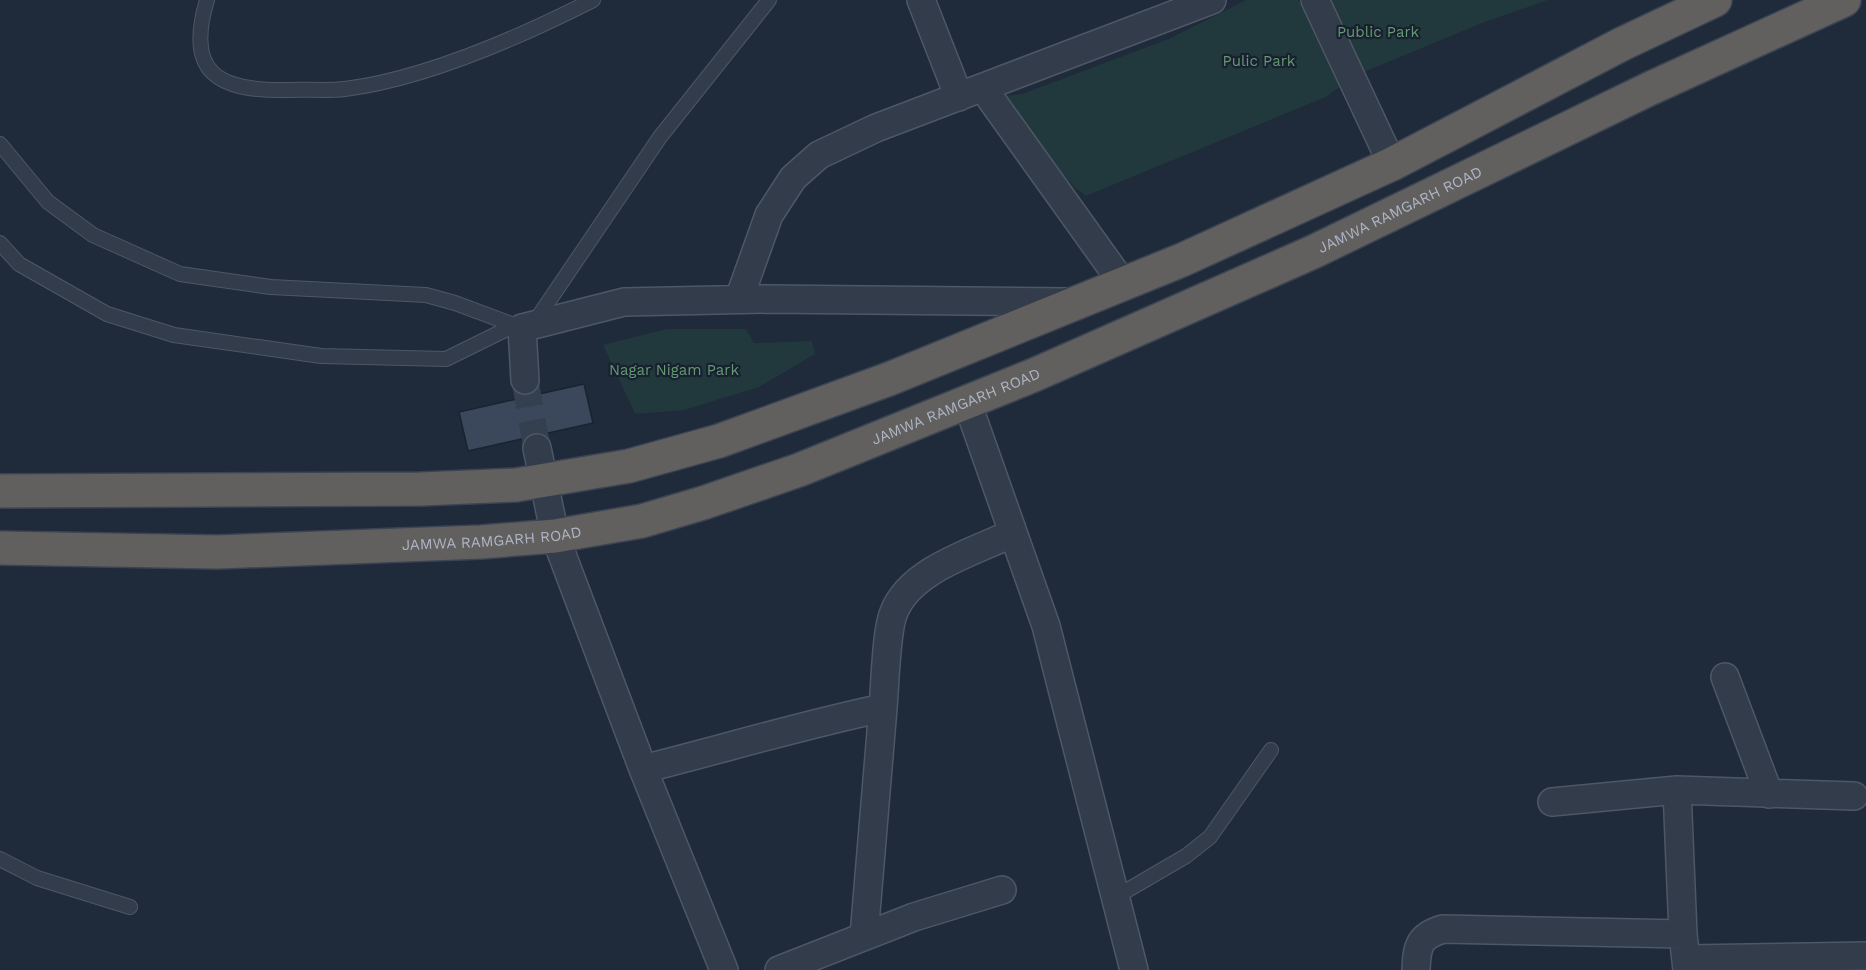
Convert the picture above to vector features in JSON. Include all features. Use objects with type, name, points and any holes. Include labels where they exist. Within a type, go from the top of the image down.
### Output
[{"type":"highway","name":"JAMWA RAMGARH ROAD","points":[[0,548],[218,552],[481,542],[555,536],[642,521],[703,503],[799,470],[967,402],[1313,252],[1638,94],[1844,0]]},
{"type":"highway","points":[[0,491],[421,489],[516,485],[629,466],[718,441],[890,379],[1124,285],[1392,164],[1701,3]]},
{"type":"street","points":[[921,0],[971,92],[1124,285]]},
{"type":"street","points":[[739,299],[769,215],[793,178],[819,155],[876,128],[1212,0]]},
{"type":"street","points":[[1315,0],[1392,164]]},
{"type":"street","points":[[525,380],[522,327],[624,302],[739,299],[1084,302]]},
{"type":"street","points":[[967,402],[1046,626],[1134,970]]},
{"type":"street","points":[[537,448],[555,536],[643,769],[724,970]]},
{"type":"street","points":[[864,936],[893,614],[904,594],[919,578],[1013,533]]},
{"type":"street","points":[[1725,677],[1769,794]]},
{"type":"street","points":[[643,769],[744,744],[809,723],[883,708]]},
{"type":"street","points":[[1677,790],[1686,954]]},
{"type":"street","points":[[1552,802],[1677,790],[1854,796]]},
{"type":"street","points":[[779,970],[914,916],[1002,890]]},
{"type":"street","points":[[1416,970],[1416,948],[1422,939],[1443,929],[1686,954],[1866,956]]},
{"type":"lane","points":[[207,0],[198,38],[202,58],[212,74],[231,84],[256,90],[345,89],[394,79],[484,50],[593,0]]},
{"type":"lane","points":[[0,243],[19,264],[107,314],[174,335],[321,356],[446,359],[522,327],[660,137],[769,0]]},
{"type":"lane","points":[[0,144],[48,202],[93,235],[180,274],[271,287],[426,296],[455,303],[522,327]]},
{"type":"lane","points":[[1114,898],[1186,856],[1210,837],[1271,750]]},
{"type":"lane","points":[[0,859],[37,878],[130,906]]},
{"type":"green space","name":"Pulic Park","points":[[1246,0],[1298,0],[1303,4],[1345,83],[1326,97],[1086,196],[1075,188],[1008,110],[1002,96],[1022,94],[1171,38]]},
{"type":"green space","name":"Public Park","points":[[1328,0],[1548,0],[1485,22],[1359,74]]},
{"type":"green space","name":"Nagar Nigam Park","points":[[667,329],[746,329],[754,343],[812,341],[815,354],[759,387],[684,410],[635,414],[603,345]]},
{"type":"building","points":[[584,384],[593,423],[468,451],[459,412]]},
{"type":"tunnel","points":[[525,380],[537,448]]}]
